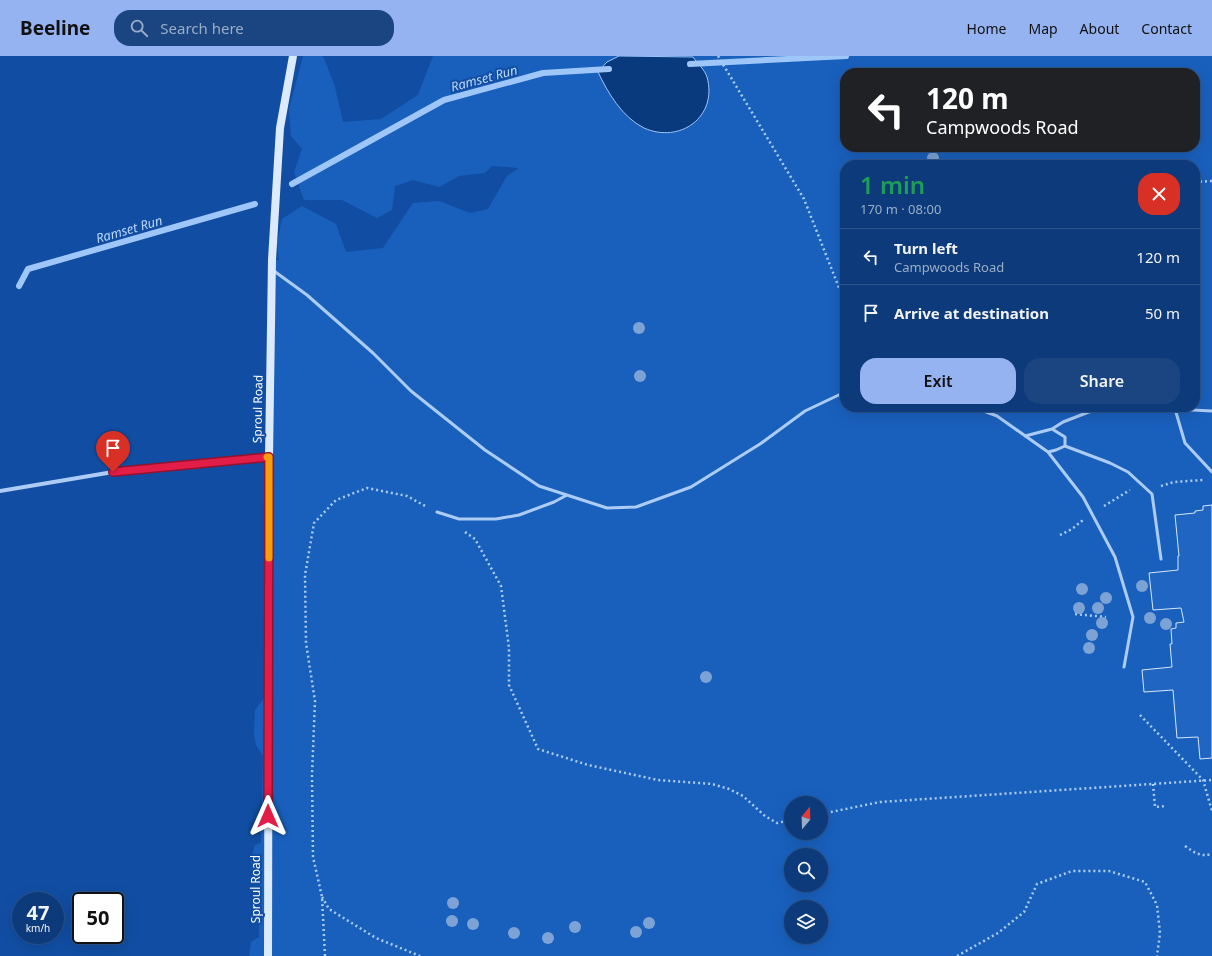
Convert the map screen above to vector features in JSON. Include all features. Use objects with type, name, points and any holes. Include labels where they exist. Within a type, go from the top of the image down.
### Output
[{"type":"main road","name":"Sproul Road","points":[[268,956],[269,457],[272,270],[279,134],[293,56]]},
{"type":"street","points":[[0,491],[113,472],[269,457]]},
{"type":"lane","points":[[272,270],[307,295],[373,353],[411,391],[485,450],[539,486],[607,508],[636,507],[691,486],[760,444],[805,411],[840,394]]},
{"type":"lane","points":[[1200,410],[1212,411]]},
{"type":"lane","points":[[986,412],[997,416],[1048,452],[1083,497],[1115,557],[1133,617],[1124,667]]},
{"type":"lane","points":[[1025,436],[1052,429],[1063,422],[1089,412]]},
{"type":"lane","points":[[1176,412],[1185,443],[1212,472]]},
{"type":"lane","points":[[1052,429],[1065,437],[1065,446]]},
{"type":"lane","points":[[1048,452],[1065,446],[1110,463],[1128,472],[1152,494],[1161,559]]},
{"type":"lane","points":[[437,512],[459,519],[496,519],[519,515],[554,502],[567,495]]},
{"type":"path","points":[[718,56],[804,199],[840,290]]},
{"type":"path","points":[[1200,182],[1212,181]]},
{"type":"path","points":[[1159,487],[1174,482],[1206,480]]},
{"type":"path","points":[[325,956],[322,897],[313,857],[312,775],[315,701],[306,643],[305,575],[314,523],[336,500],[367,488],[407,496],[437,512]]},
{"type":"path","points":[[1104,506],[1132,489]]},
{"type":"path","points":[[1060,535],[1072,529],[1084,518]]},
{"type":"path","points":[[462,530],[475,539],[502,586],[510,648],[509,685],[538,749],[588,765],[658,780],[712,784],[729,789],[744,796],[765,816],[778,822],[784,821]]},
{"type":"path","points":[[1075,614],[1106,617]]},
{"type":"path","points":[[1140,714],[1203,780],[1212,811]]},
{"type":"path","points":[[828,813],[880,802],[1212,780]]},
{"type":"path","points":[[1153,784],[1155,807],[1166,806]]},
{"type":"path","points":[[1185,846],[1204,856],[1212,854]]},
{"type":"path","points":[[957,956],[998,933],[1024,912],[1037,884],[1072,871],[1109,871],[1146,882],[1157,905],[1160,933],[1157,956]]},
{"type":"path","points":[[322,897],[329,909],[376,938],[420,956]]},
{"type":"shaded area","points":[[303,56],[322,56],[324,58],[335,87],[343,122],[381,119],[418,95],[433,56],[1212,56],[1212,956],[249,956],[251,942],[259,937],[260,878],[251,869],[251,858],[255,845],[261,843],[263,756],[256,745],[254,734],[255,710],[264,698],[272,260],[279,260],[277,243],[282,219],[302,206],[336,224],[346,252],[383,248],[413,203],[439,201],[470,213],[488,209],[507,176],[519,168],[492,166],[485,173],[459,176],[439,187],[413,180],[395,186],[392,210],[377,218],[342,200],[304,200],[294,172],[302,149],[291,136],[289,109]]},
{"type":"shaded area","points":[[619,56],[693,57],[706,74],[709,91],[707,104],[701,115],[693,124],[683,129],[671,132],[657,132],[644,128],[629,118],[616,104],[598,72],[607,62]]},
{"type":"building","points":[[1212,505],[1212,758],[1200,759],[1198,737],[1177,738],[1173,690],[1144,692],[1142,670],[1172,667],[1170,644],[1172,644],[1171,629],[1176,628],[1176,623],[1184,622],[1181,608],[1153,610],[1149,573],[1178,570],[1179,556],[1175,515],[1195,513],[1195,511],[1203,510],[1203,506]]},
{"type":"waterway","name":"Ramset Run","points":[[690,64],[846,56]]},
{"type":"waterway","name":"Ramset Run","points":[[292,184],[444,100],[543,73],[609,69]]},
{"type":"waterway","name":"Ramset Run","points":[[19,286],[28,269],[255,204]]},
{"type":"slow traffic","points":[[267,457],[269,457],[269,558]]},
{"type":"route","points":[[113,472],[269,457],[268,816]]}]
